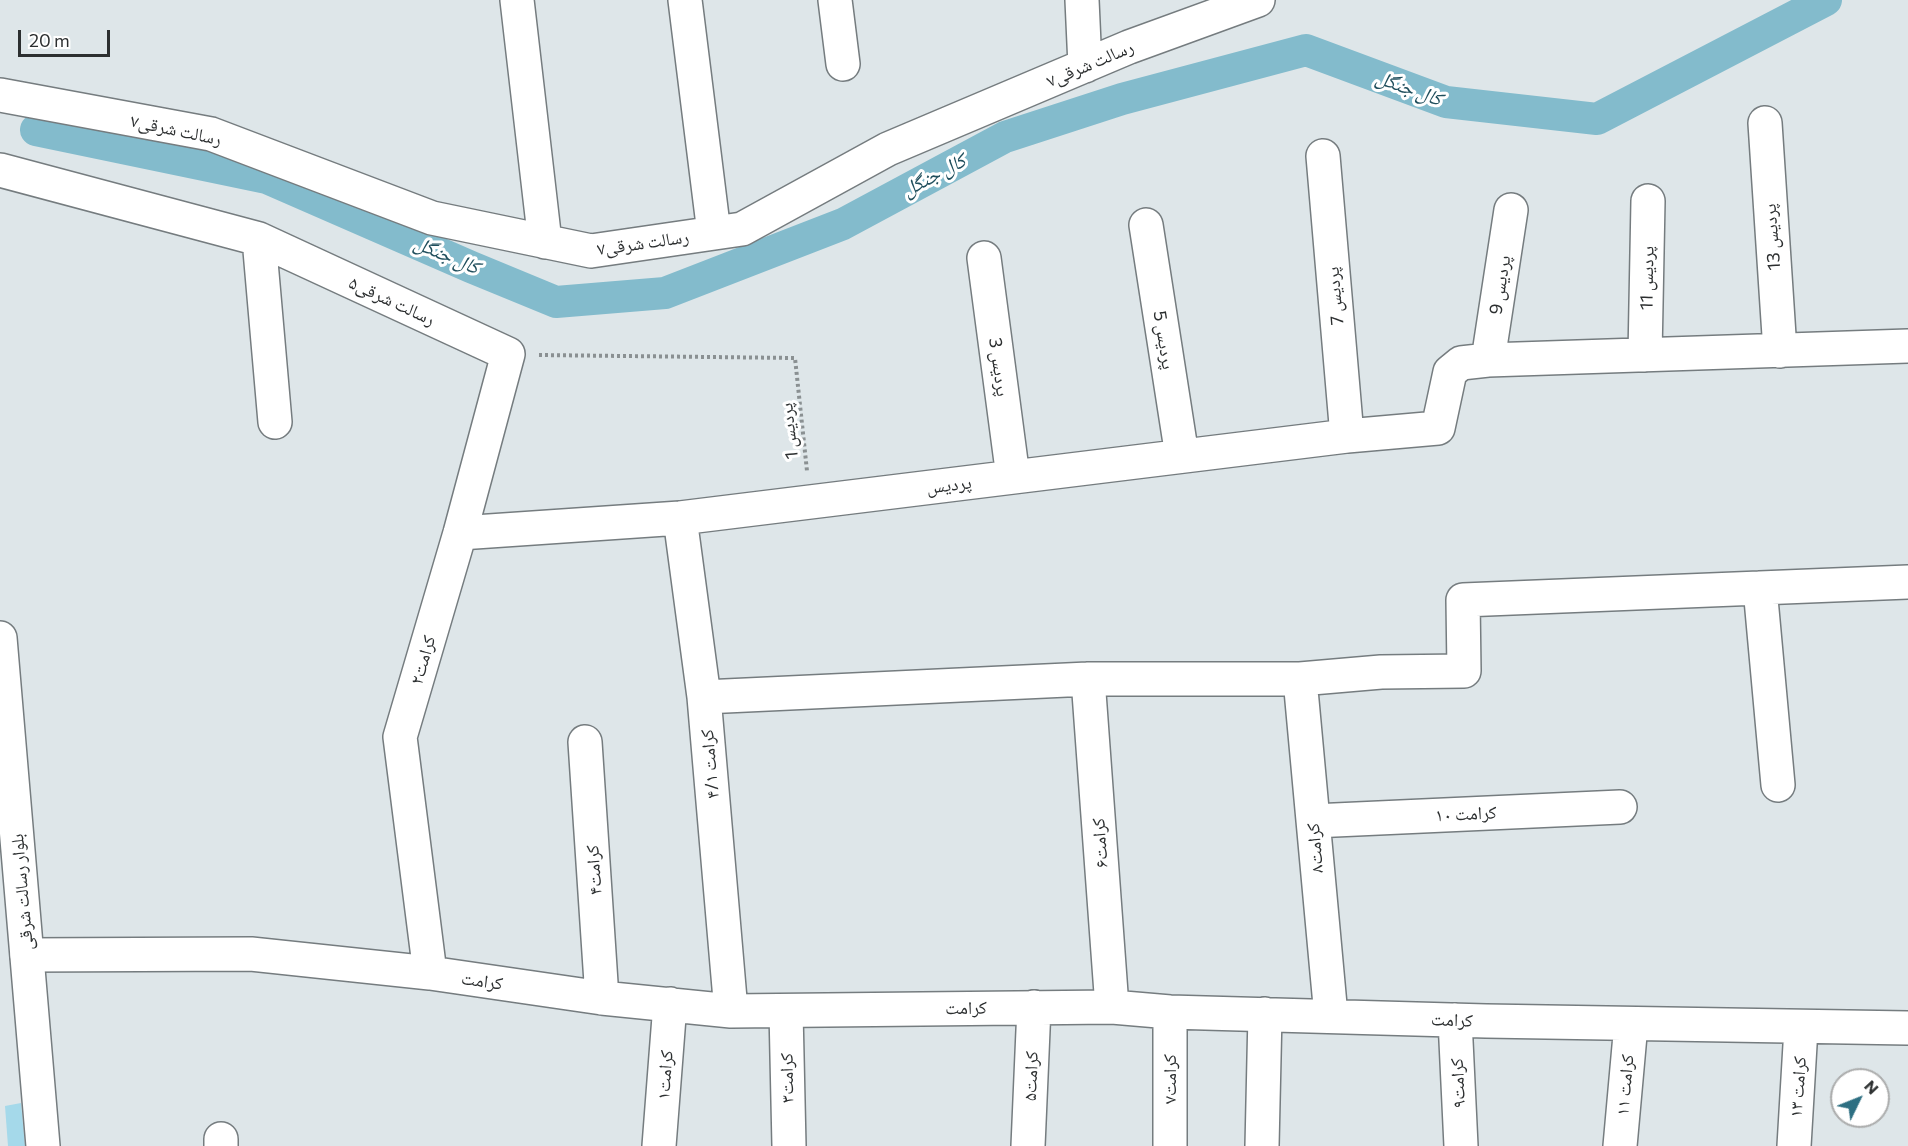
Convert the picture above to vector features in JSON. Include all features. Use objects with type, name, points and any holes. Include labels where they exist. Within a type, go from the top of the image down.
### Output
[{"type":"street","points":[[517,0],[545,242]]},
{"type":"street","points":[[685,0],[714,233]]},
{"type":"street","points":[[835,0],[843,63]]},
{"type":"street","points":[[1082,0],[1085,66]]},
{"type":"street","name":"رسالت شرقی۷","points":[[0,95],[211,134],[432,218],[591,251],[742,229],[888,149],[1129,47],[1258,0]]},
{"type":"street","name":"پردیس 13","points":[[1765,123],[1780,351]]},
{"type":"street","name":"پردیس 7","points":[[1323,156],[1347,436]]},
{"type":"street","name":"رسالت شرقی۵","points":[[0,170],[259,239],[508,354]]},
{"type":"street","name":"پردیس 11","points":[[1645,355],[1648,201]]},
{"type":"street","name":"پردیس 9","points":[[1488,360],[1511,210]]},
{"type":"street","name":"پردیس 5","points":[[1146,225],[1182,456]]},
{"type":"street","points":[[259,239],[275,422]]},
{"type":"street","name":"پردیس 3","points":[[984,258],[1013,477]]},
{"type":"street","points":[[1488,360],[1908,346]]},
{"type":"street","name":"کرامت۲","points":[[430,973],[400,737],[460,533],[508,354]]},
{"type":"street","name":"پردیس","points":[[460,533],[680,518],[1347,436],[1438,428],[1450,372],[1461,363],[1488,360]]},
{"type":"street","name":"کرامت ۴/۱","points":[[680,518],[704,697],[731,1011]]},
{"type":"street","points":[[704,697],[1088,679],[1300,679],[1381,672],[1464,671],[1463,600],[1908,582]]},
{"type":"street","points":[[1760,588],[1778,785]]},
{"type":"street","name":"بلوار رسالت شرقی","points":[[0,638],[43,1146]]},
{"type":"street","name":"کرامت۶","points":[[1088,679],[1112,1007]]},
{"type":"street","name":"کرامت۸","points":[[1300,679],[1331,1016]]},
{"type":"street","name":"کرامت۴","points":[[585,742],[602,998]]},
{"type":"street","name":"کرامت ۱۰","points":[[1313,821],[1620,807]]},
{"type":"street","name":"کرامت","points":[[27,955],[251,954],[430,973],[602,998],[731,1011],[1112,1007],[1170,1012],[1455,1020],[1802,1028],[1908,1028]]},
{"type":"street","name":"کرامت۱","points":[[659,1146],[670,1004]]},
{"type":"street","name":"کرامت۵","points":[[1028,1146],[1034,1007]]},
{"type":"street","name":"کرامت۳","points":[[786,1011],[789,1146]]},
{"type":"street","name":"کرامت۷","points":[[1170,1012],[1170,1146]]},
{"type":"street","points":[[1262,1146],[1265,1014]]},
{"type":"street","name":"کرامت۹","points":[[1455,1020],[1461,1146]]},
{"type":"street","name":"کرامت ۱۱","points":[[1620,1146],[1631,1024]]},
{"type":"street","name":"کرامت ۱۳","points":[[1794,1146],[1802,1028]]},
{"type":"path","name":"پردیس 1","points":[[508,354],[795,358],[810,501]]},
{"type":"shaded area","points":[[21,1103],[25,1146],[8,1146],[5,1106]]},
{"type":"waterway","name":"کال جنگل","points":[[36,130],[267,178],[556,302],[665,293],[843,224],[1005,137],[1122,99],[1306,50],[1446,102],[1597,119],[1826,0]]}]
